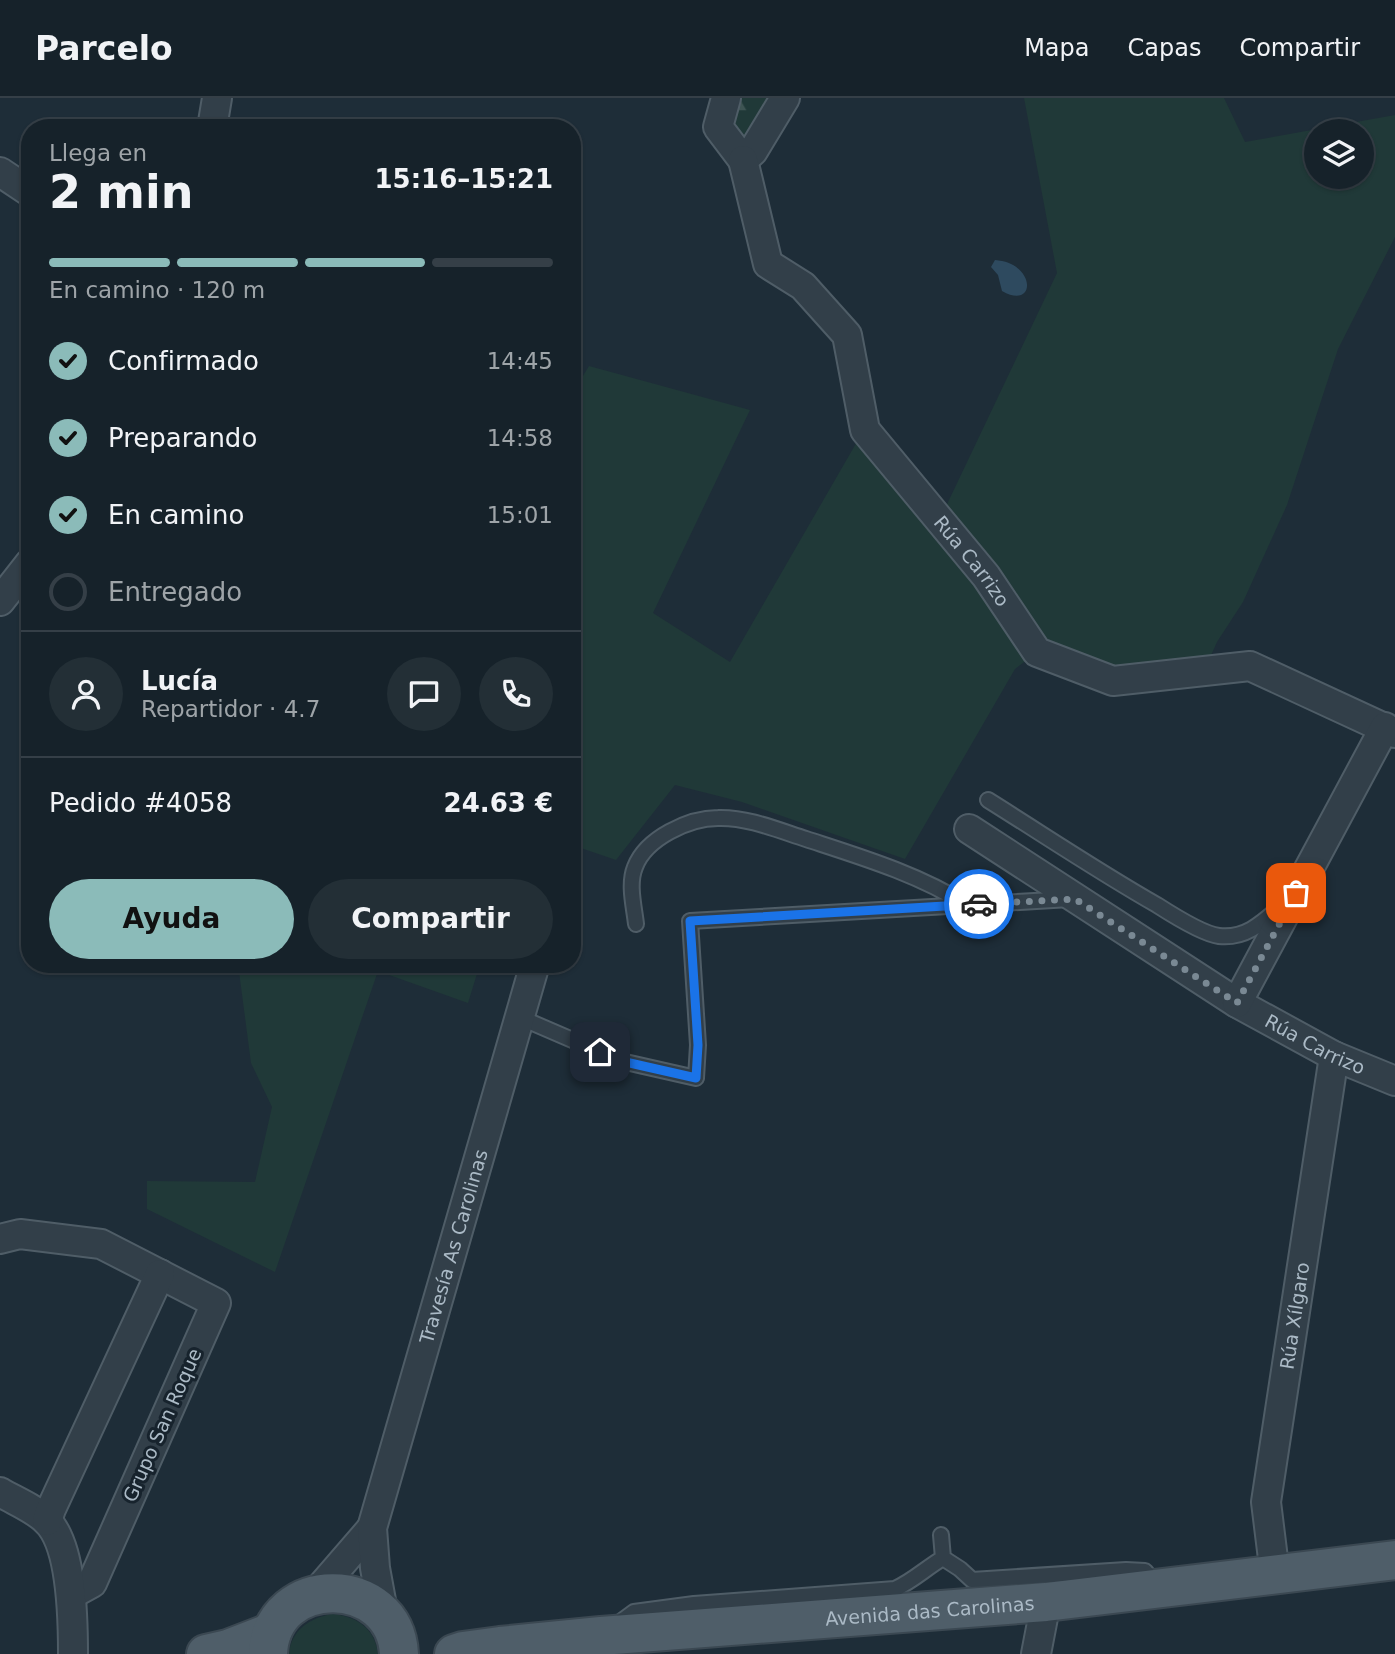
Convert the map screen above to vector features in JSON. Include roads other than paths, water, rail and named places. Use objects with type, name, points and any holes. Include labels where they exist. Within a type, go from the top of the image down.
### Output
[{"type":"main road","name":"Avenida das Carolinas","points":[[458,1652],[601,1636],[1046,1602],[1395,1560]]},
{"type":"main road","points":[[206,1654],[270,1643],[282,1616],[298,1602],[315,1594],[337,1592],[355,1596],[372,1605],[392,1633],[458,1652]]},
{"type":"street","points":[[214,119],[217,98]]},
{"type":"street","points":[[726,98],[718,127],[743,160],[753,151],[785,98]]},
{"type":"street","name":"Rúa Carrizo","points":[[743,160],[768,264],[803,286],[847,335],[864,430],[986,576],[1037,652],[1113,681],[1250,666],[1390,730],[1296,893],[1237,1003]]},
{"type":"street","points":[[0,173],[21,186]]},
{"type":"street","points":[[0,601],[21,574]]},
{"type":"street","name":"Rúa Carrizo","points":[[969,829],[1237,1003],[1334,1056],[1395,1081]]},
{"type":"street","name":"Travesía As Carolinas","points":[[372,1528],[532,973]]},
{"type":"street","name":"Rúa Xílgaro","points":[[1275,1575],[1266,1502],[1334,1056]]},
{"type":"street","name":"Grupo San Roque","points":[[0,1239],[20,1234],[101,1244],[216,1303],[92,1583],[72,1594]]},
{"type":"street","points":[[47,1521],[160,1274]]},
{"type":"street","points":[[0,1492],[47,1521],[58,1536],[72,1594],[73,1654]]},
{"type":"street","points":[[315,1594],[372,1528]]},
{"type":"street","points":[[372,1528],[375,1568],[392,1633]]},
{"type":"street","points":[[1036,1654],[1046,1602]]},
{"type":"lane","points":[[988,800],[1120,884],[1216,936],[1233,936],[1255,929],[1296,893]]},
{"type":"lane","points":[[636,925],[631,883],[635,866],[652,844],[694,820],[720,817],[763,825],[856,855],[937,886],[967,905]]},
{"type":"lane","points":[[519,1017],[621,1061],[696,1078],[698,1045],[690,921],[1075,899]]},
{"type":"lane","points":[[941,1535],[943,1558]]},
{"type":"lane","points":[[943,1558],[972,1580],[1126,1570],[1145,1571],[1161,1589]]},
{"type":"lane","points":[[601,1636],[634,1612],[694,1604],[895,1589],[910,1582],[925,1568],[943,1558]]},
{"type":"water","points":[[995,260],[1009,263],[1019,269],[1025,276],[1026,291],[1013,296],[1002,291],[998,275],[991,267]]}]
